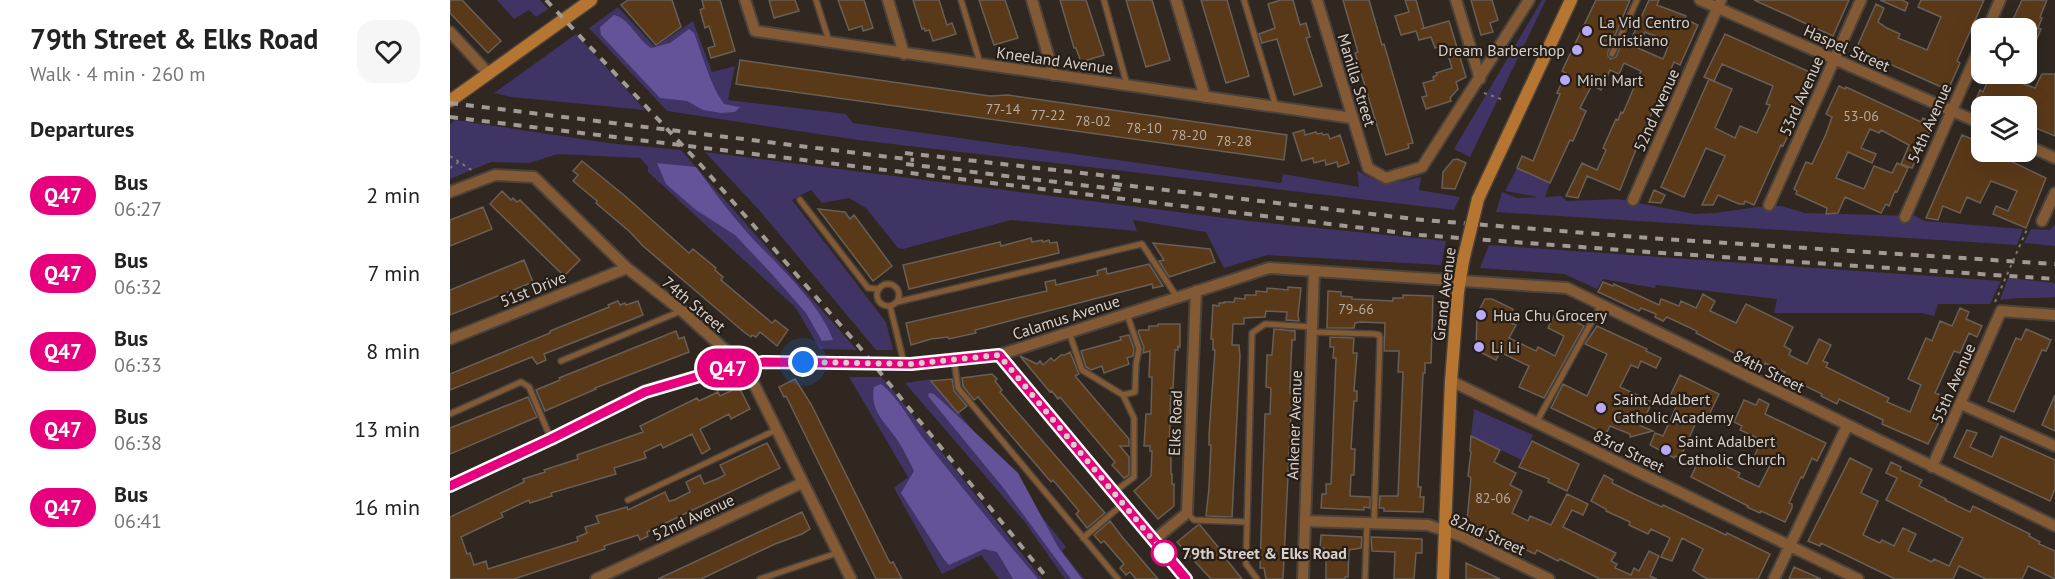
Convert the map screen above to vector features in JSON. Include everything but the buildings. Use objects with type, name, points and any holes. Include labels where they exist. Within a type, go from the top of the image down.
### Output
[{"type":"main road","points":[[450,101],[591,0]]},
{"type":"main road","name":"Grand Avenue","points":[[1443,579],[1451,381],[1462,261],[1478,199],[1571,0]]},
{"type":"street","name":"Kneeland Avenue","points":[[745,0],[754,31],[1352,118]]},
{"type":"street","points":[[888,0],[904,54]]},
{"type":"street","points":[[1032,0],[1054,75]]},
{"type":"street","points":[[1176,0],[1205,97]]},
{"type":"street","name":"Manilla Street","points":[[1317,0],[1368,168],[1386,178],[1422,167],[1480,79]]},
{"type":"street","points":[[1456,0],[1480,79]]},
{"type":"street","points":[[1480,79],[1529,0]]},
{"type":"street","name":"Haspel Street","points":[[1700,0],[1719,4],[1834,59],[1971,119]]},
{"type":"street","name":"53rd Avenue","points":[[1769,205],[1861,0]]},
{"type":"street","points":[[1992,18],[2000,0]]},
{"type":"street","name":"52nd Avenue","points":[[1633,200],[1719,4]]},
{"type":"street","points":[[450,32],[489,74]]},
{"type":"street","name":"54th Avenue","points":[[1905,217],[1971,66]]},
{"type":"street","points":[[2037,150],[2055,158]]},
{"type":"street","name":"74th Street","points":[[479,181],[495,175],[534,177],[627,268],[682,311],[742,365],[750,376],[850,579]]},
{"type":"street","points":[[450,192],[479,181]]},
{"type":"street","points":[[2042,221],[2055,193]]},
{"type":"street","name":"51st Drive","points":[[450,339],[627,268]]},
{"type":"street","name":"Calamus Avenue","points":[[450,486],[645,392],[742,365],[764,362],[904,363],[999,355],[1269,268],[1459,282]]},
{"type":"street","name":"Ankener Avenue","points":[[1303,579],[1314,271]]},
{"type":"street","name":"84th Street","points":[[1459,282],[1567,288],[1847,426],[2055,524]]},
{"type":"street","name":"Elks Road","points":[[1187,513],[1196,291]]},
{"type":"street","points":[[1998,306],[2055,315]]},
{"type":"street","name":"55th Avenue","points":[[1932,467],[1961,404],[1998,306]]},
{"type":"street","points":[[999,355],[1186,579]]},
{"type":"street","name":"83rd Street","points":[[1451,381],[1858,579]]},
{"type":"street","points":[[1961,404],[2055,446]]},
{"type":"street","points":[[1774,579],[1847,426]]},
{"type":"street","name":"52nd Avenue","points":[[596,579],[802,483]]},
{"type":"street","points":[[1154,540],[1187,513]]},
{"type":"street","name":"82nd Street","points":[[1305,521],[1428,525],[1469,540],[1549,579]]},
{"type":"lane","points":[[816,0],[829,43]]},
{"type":"lane","points":[[961,0],[980,64]]},
{"type":"lane","points":[[1104,0],[1128,86]]},
{"type":"lane","points":[[1244,0],[1276,107]]},
{"type":"lane","points":[[1612,54],[1637,0]]},
{"type":"lane","points":[[800,200],[868,288],[879,290],[887,284],[896,286],[900,296],[897,302]]},
{"type":"lane","points":[[879,290],[878,300],[890,306],[897,302],[1142,244],[1177,297]]},
{"type":"lane","points":[[1536,423],[1601,305]]},
{"type":"lane","points":[[890,306],[904,363]]},
{"type":"lane","points":[[561,362],[682,311]]},
{"type":"lane","points":[[1123,395],[1135,392],[1136,364],[1139,357],[1139,350],[1126,314]]},
{"type":"lane","points":[[1257,579],[1246,564],[1252,333],[1265,324],[1379,335],[1371,523],[1365,579]]},
{"type":"lane","points":[[1069,332],[1082,370],[1123,395],[1134,418],[1134,477],[1114,492]]},
{"type":"lane","points":[[954,359],[958,388],[1118,579]]},
{"type":"lane","points":[[450,414],[521,382],[529,387],[551,439]]},
{"type":"lane","points":[[628,500],[776,430]]},
{"type":"lane","points":[[1083,538],[1123,504]]},
{"type":"lane","points":[[1187,513],[1194,520],[1247,522]]},
{"type":"lane","points":[[760,579],[837,553]]},
{"type":"path","points":[[1484,93],[1504,100]]},
{"type":"path","points":[[450,156],[473,170],[479,181]]},
{"type":"path","points":[[450,168],[460,161]]},
{"type":"path","points":[[1998,306],[2028,227]]},
{"type":"shaded area","points":[[497,0],[540,0],[548,9],[536,17],[529,10],[514,19]]},
{"type":"shaded area","points":[[1542,0],[1546,0],[1470,157],[1454,149]]},
{"type":"shaded area","points":[[618,7],[655,47],[693,21],[712,72],[735,66],[728,100],[846,114],[853,123],[1281,183],[1283,174],[1359,187],[1357,170],[1373,179],[1388,182],[1421,177],[1419,190],[1460,197],[1454,210],[858,140],[667,111],[589,28]]},
{"type":"shaded area","points":[[614,15],[624,20],[651,48],[670,43],[689,29],[694,33],[711,79],[724,104],[740,107],[735,112],[721,113],[703,110],[687,101],[660,98],[601,35],[600,27]]},
{"type":"shaded area","points":[[576,34],[645,110],[511,97],[494,93]]},
{"type":"shaded area","points":[[455,120],[608,143],[681,150],[857,350],[820,349],[795,307],[648,172],[648,167],[640,158],[558,154],[529,163],[491,162],[450,179],[450,124]]},
{"type":"shaded area","points":[[705,152],[1249,221],[1446,241],[1441,265],[1267,255],[1224,268],[1206,232],[1133,220],[1137,231],[1011,220],[903,249],[898,248],[866,208],[849,198],[822,203],[811,190],[792,200],[886,322],[893,350],[876,350],[760,211]]},
{"type":"shaded area","points":[[657,163],[696,167],[738,222],[809,300],[819,313],[833,340],[822,341],[806,313],[770,272],[735,235],[696,210],[666,184]]},
{"type":"shaded area","points":[[1517,168],[1550,183],[1545,197],[1561,196],[1567,201],[1618,199],[1695,214],[1782,206],[1805,213],[1915,216],[1925,221],[2023,229],[2017,245],[1496,212],[1502,192],[1517,198],[1538,197],[1505,191]]},
{"type":"shaded area","points":[[2055,224],[2055,246],[2024,243],[2031,229],[2050,230]]},
{"type":"shaded area","points":[[1489,245],[2001,281],[1990,304],[1938,304],[1934,316],[1922,313],[1774,313],[1777,299],[1656,285],[1655,288],[1603,279],[1597,289],[1564,274],[1480,268]]},
{"type":"shaded area","points":[[2008,278],[2055,283],[2055,297],[2000,300]]},
{"type":"shaded area","points":[[849,377],[881,377],[888,384],[1042,579],[999,579],[981,555],[942,574],[894,488],[908,477]]},
{"type":"shaded area","points":[[932,379],[1066,547],[1062,551],[1084,579],[1065,579],[1024,521],[905,383]]},
{"type":"shaded area","points":[[881,384],[894,397],[926,442],[1038,579],[1013,579],[997,552],[984,549],[949,565],[943,558],[901,493],[914,471],[900,444],[876,410],[874,387]]},
{"type":"shaded area","points":[[929,393],[934,394],[943,402],[1018,473],[1058,547],[1082,579],[1071,579],[1005,490],[928,396]]},
{"type":"shaded area","points":[[1474,409],[1533,435],[1522,460],[1471,436]]},
{"type":"railway","points":[[546,0],[700,164],[857,344],[1048,579]]},
{"type":"railway","points":[[450,103],[914,160]]},
{"type":"railway","points":[[450,117],[1420,235],[2055,279]]},
{"type":"railway","points":[[905,153],[1126,178]]},
{"type":"railway","points":[[906,164],[1123,190]]},
{"type":"railway","points":[[1114,184],[1423,220],[1649,238],[2055,264]]},
{"type":"bus line","name":"Q47","points":[[450,486],[645,392],[720,370],[764,362],[911,364],[999,355],[1186,579]]},
{"type":"place","name":"La Vid Centro Christiano","points":[[1587,31]]},
{"type":"place","name":"Dream Barbershop","points":[[1577,50]]},
{"type":"place","name":"Mini Mart","points":[[1565,80]]},
{"type":"place","name":"Hua Chu Grocery","points":[[1481,315]]},
{"type":"place","name":"Li Li","points":[[1479,347]]},
{"type":"place","name":"Saint Adalbert Catholic Academy","points":[[1601,408]]},
{"type":"place","name":"Saint Adalbert Catholic Church","points":[[1666,450]]},
{"type":"place","name":"79th Street & Elks Road","points":[[1164,553]]},
{"type":"route","points":[[803,362],[911,364],[999,355],[1164,553]]}]
